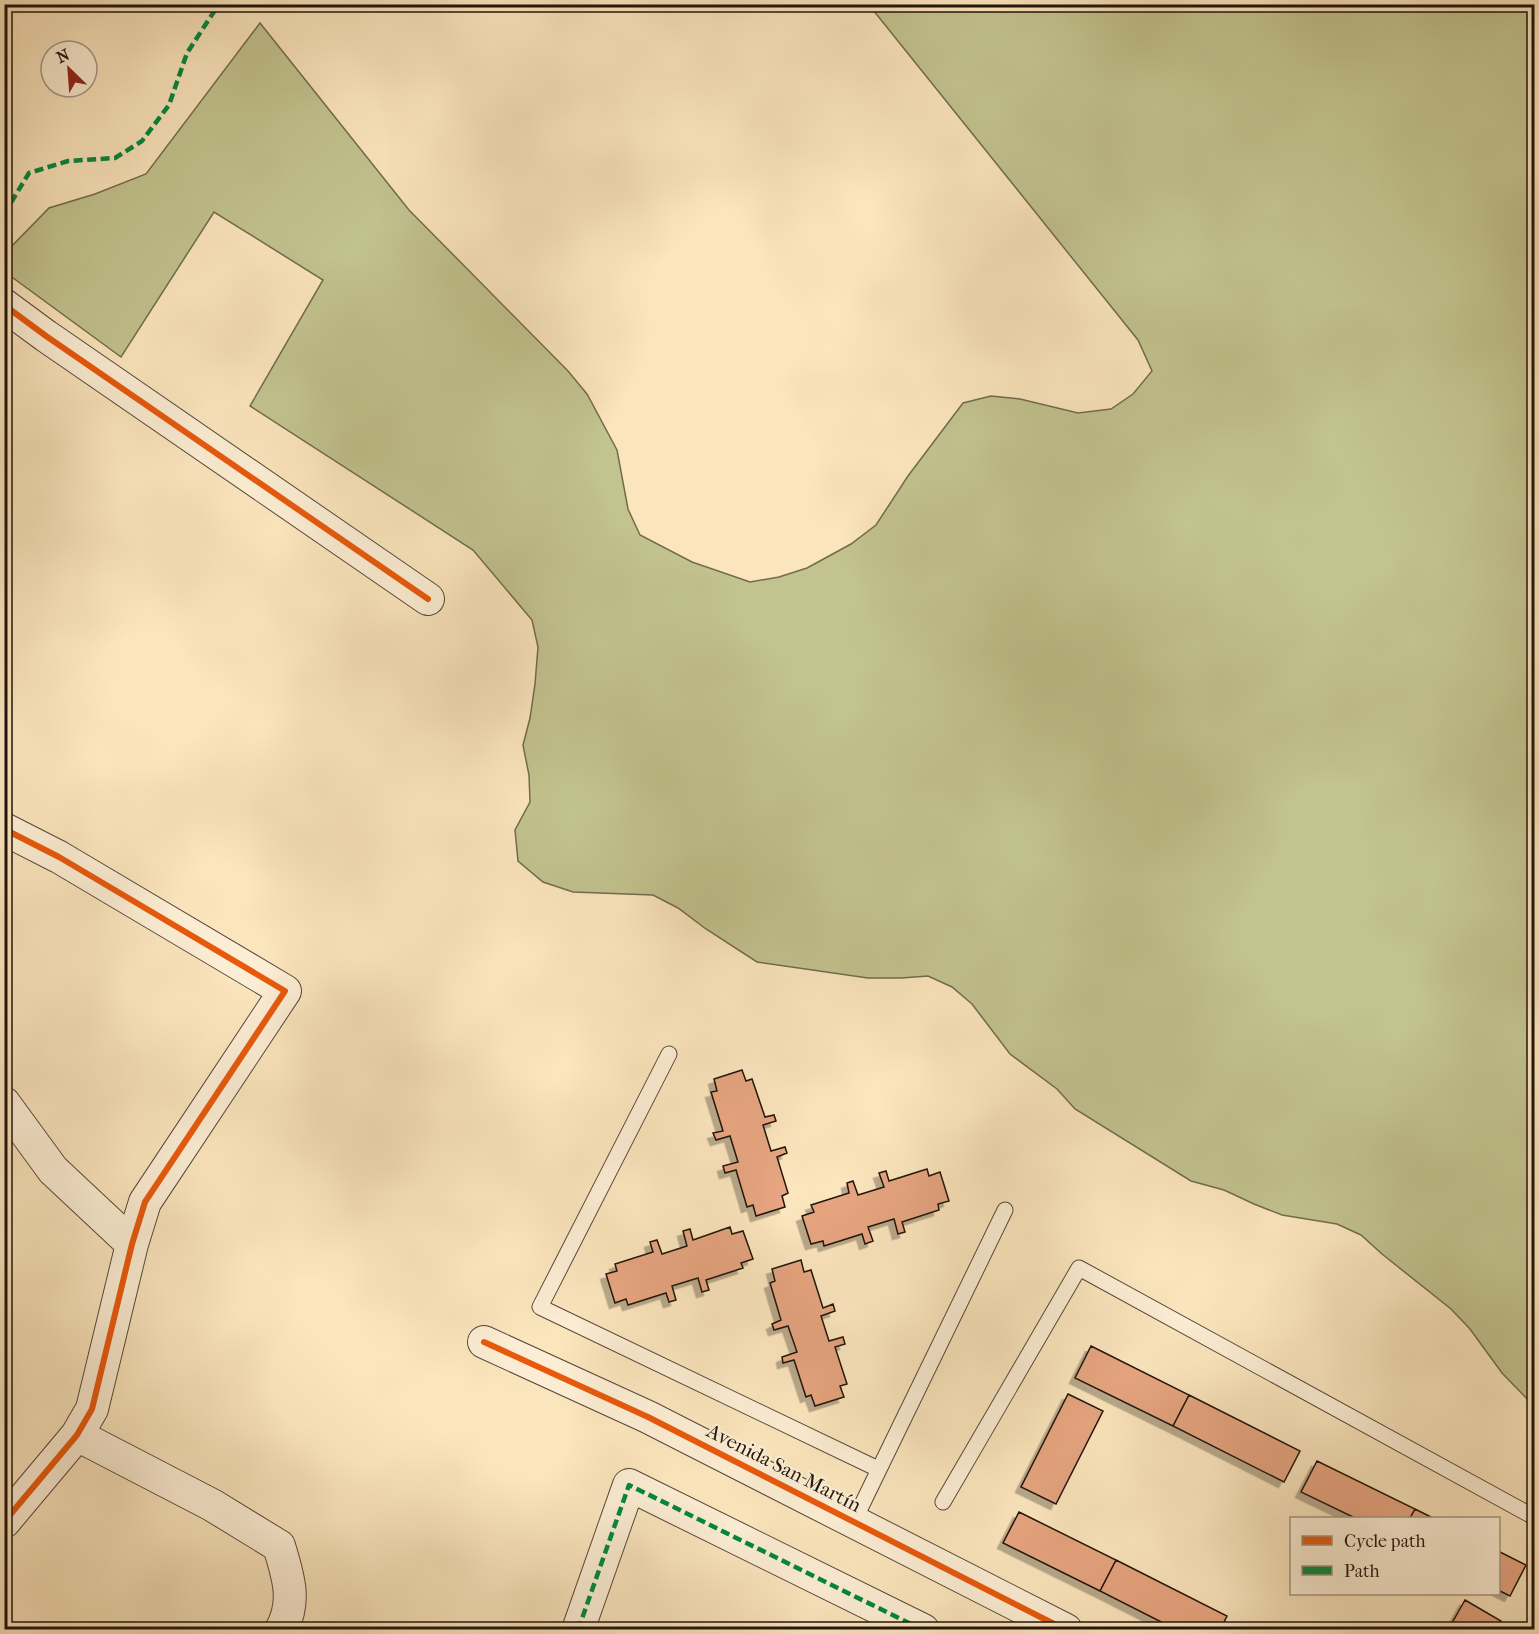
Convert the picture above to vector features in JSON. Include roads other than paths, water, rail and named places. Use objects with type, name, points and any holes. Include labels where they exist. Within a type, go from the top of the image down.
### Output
[{"type":"street","points":[[4,305],[428,599]]},
{"type":"street","points":[[4,829],[59,857],[285,991],[145,1202],[132,1244],[92,1409],[76,1435],[4,1522]]},
{"type":"street","points":[[4,1103],[53,1170],[132,1244]]},
{"type":"street","name":"Avenida San Martín","points":[[484,1342],[648,1417],[1066,1629]]},
{"type":"street","points":[[76,1435],[212,1505],[279,1546],[290,1581],[289,1615],[281,1629]]},
{"type":"street","points":[[578,1629],[629,1485],[920,1629]]},
{"type":"lane","points":[[669,1054],[540,1307],[878,1469]]},
{"type":"lane","points":[[854,1521],[1005,1210]]},
{"type":"lane","points":[[943,1502],[1079,1268],[1534,1517]]}]
